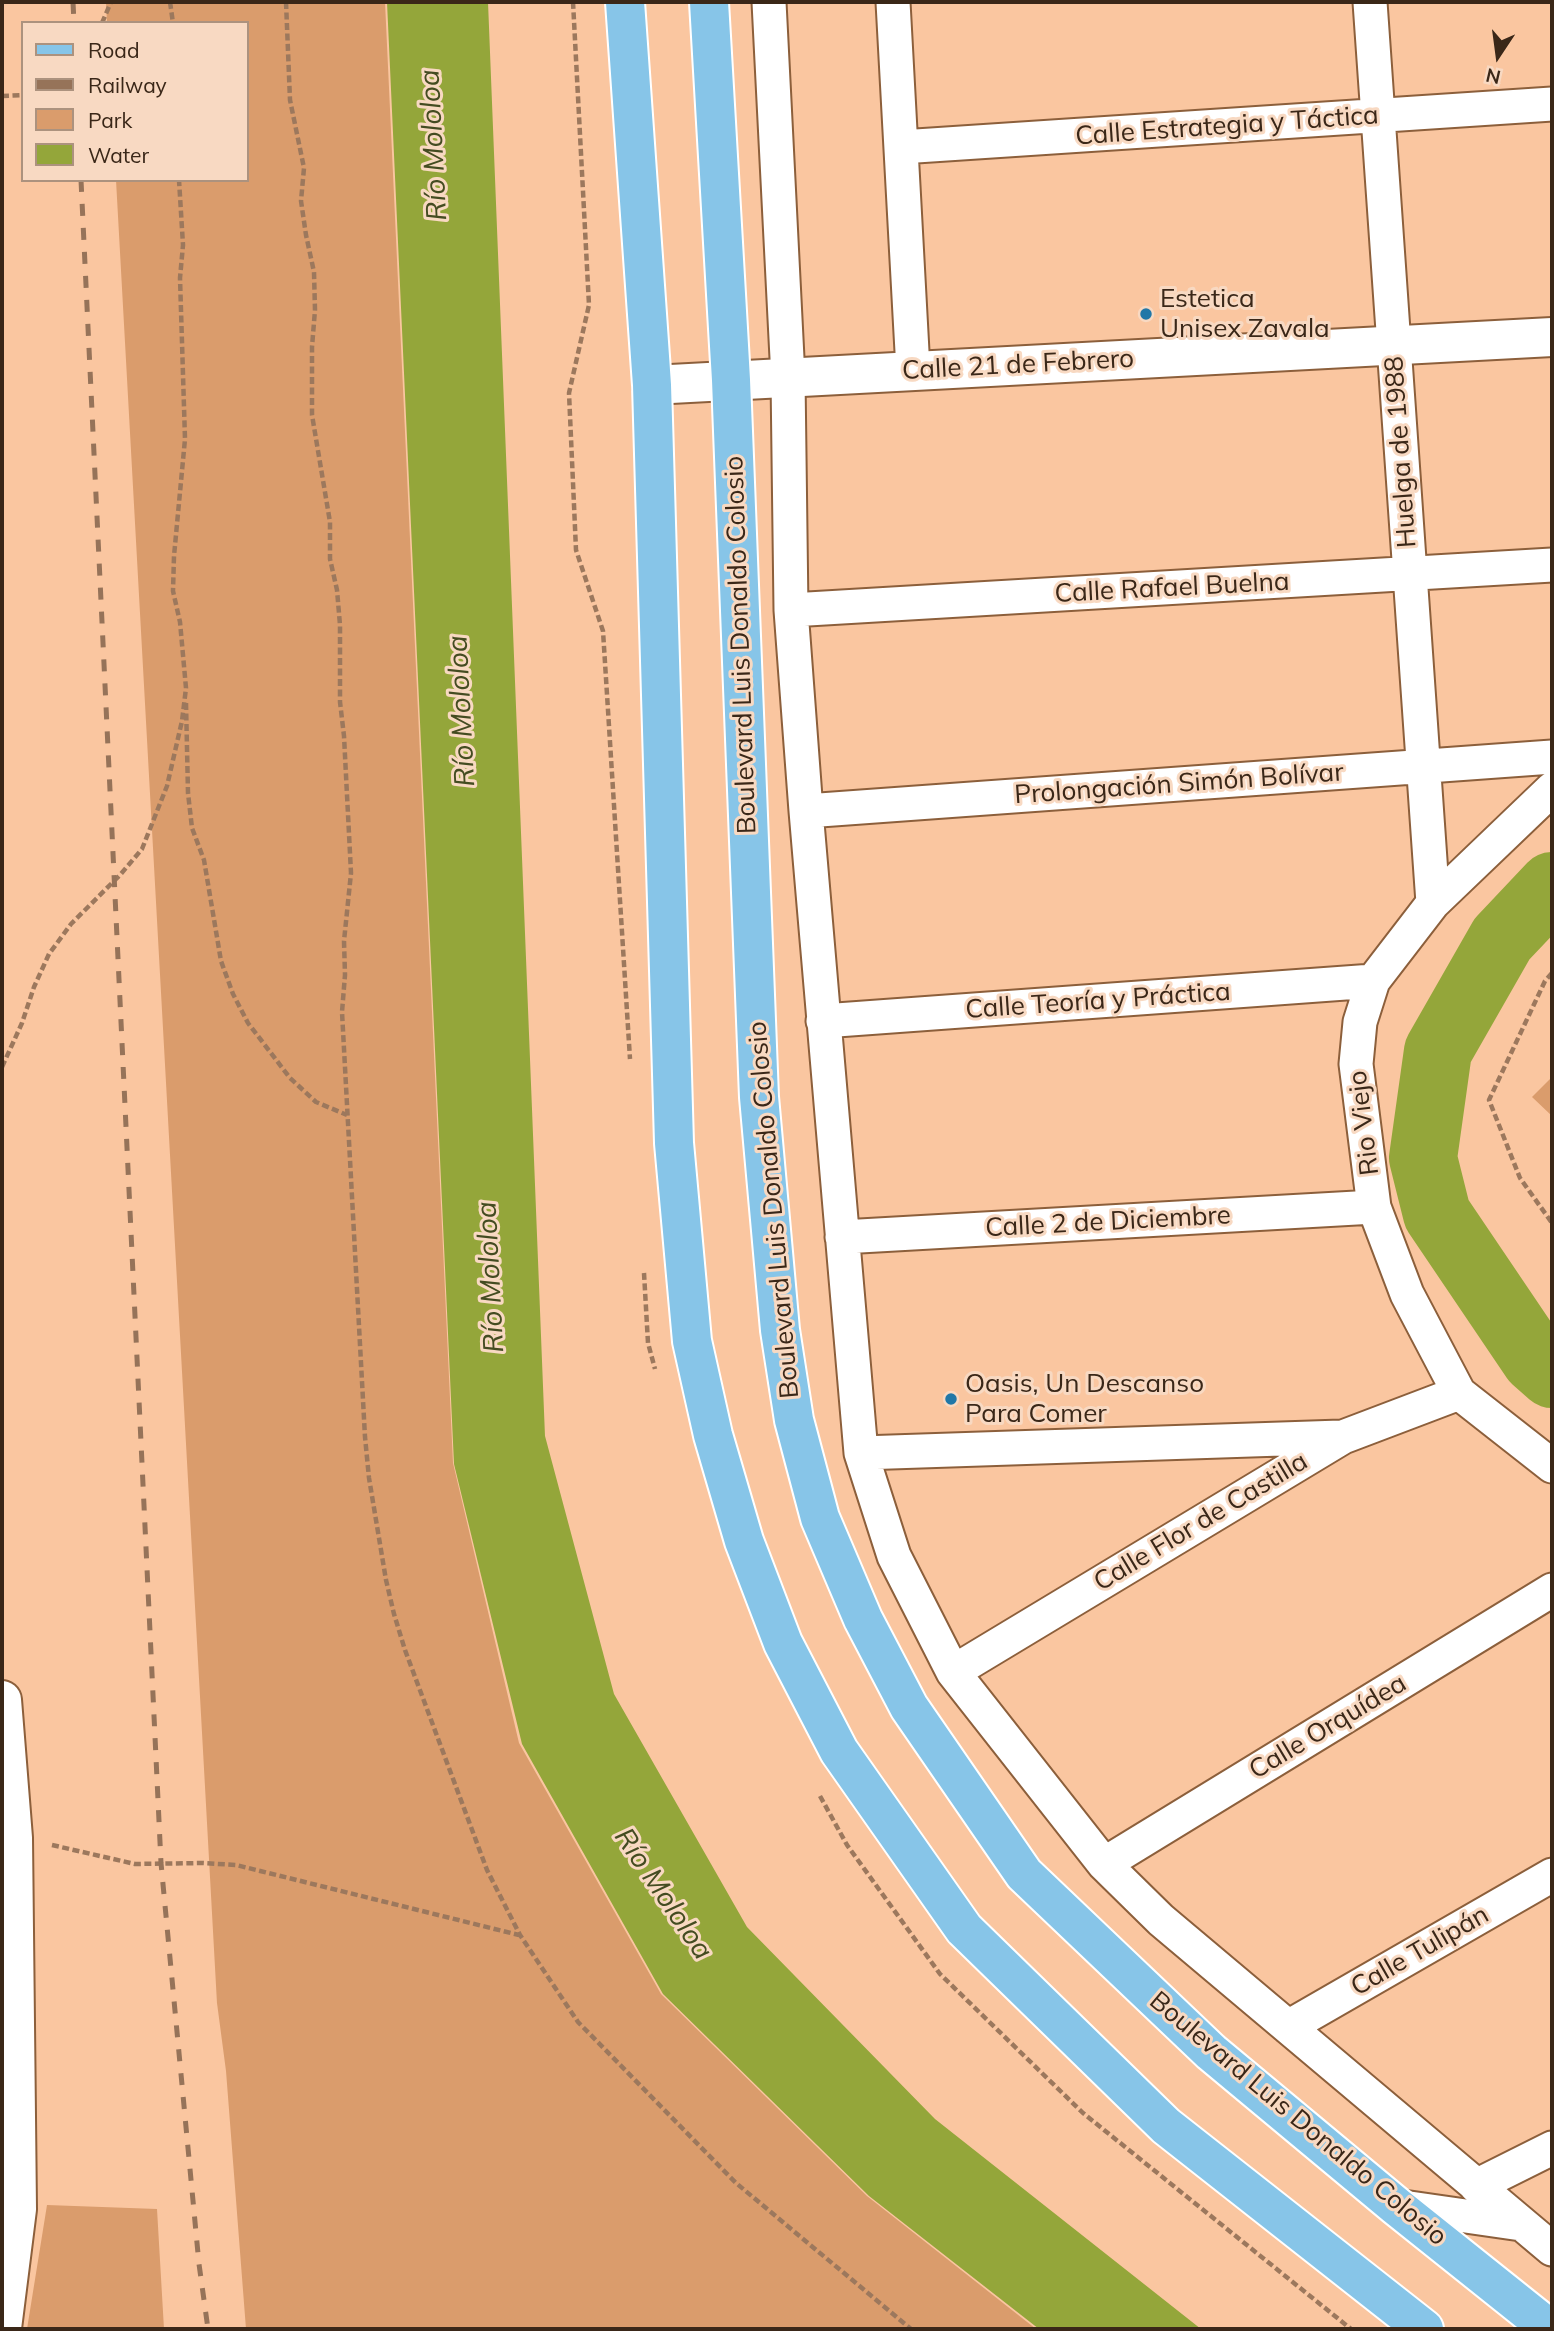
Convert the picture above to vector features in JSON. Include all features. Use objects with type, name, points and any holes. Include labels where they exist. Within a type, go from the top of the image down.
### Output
[{"type":"main road","points":[[625,2],[652,385],[674,1143],[692,1341],[713,1435],[744,1541],[783,1643],[839,1751],[964,1929],[1166,2126],[1424,2329]]},
{"type":"main road","name":"Boulevard Luis Donaldo Colosio","points":[[709,2],[731,380],[759,1097],[780,1330],[794,1420],[820,1518],[863,1619],[909,1707],[1024,1874],[1211,2052],[1396,2206],[1550,2329]]},
{"type":"street","name":"Boulevard Luis Donaldo Colosio","points":[[769,2],[788,378],[791,610],[806,811],[861,1453],[894,1556],[953,1672],[1104,1864],[1161,1920],[1552,2249]]},
{"type":"street","points":[[893,2],[914,370]]},
{"type":"street","name":"Huelga de 1988","points":[[1370,2],[1433,903]]},
{"type":"street","name":"Calle Estrategia y Táctica","points":[[901,147],[1552,104]]},
{"type":"street","name":"Calle 21 de Febrero","points":[[652,385],[1552,337]]},
{"type":"street","name":"Calle Rafael Buelna","points":[[791,610],[1552,565]]},
{"type":"street","name":"Prolongación Simón Bolívar","points":[[806,811],[1552,757]]},
{"type":"street","name":"Rio Viejo","points":[[1552,789],[1433,903],[1373,981],[1360,1022],[1356,1064],[1374,1207],[1407,1294],[1459,1393],[1552,1466]]},
{"type":"street","name":"Calle Teoría y Práctica","points":[[824,1021],[1373,981]]},
{"type":"street","name":"Calle 2 de Diciembre","points":[[842,1237],[1374,1207]]},
{"type":"street","name":"Calle Flor de Castilla","points":[[953,1672],[1343,1437],[1459,1393]]},
{"type":"street","points":[[861,1453],[1343,1437]]},
{"type":"street","name":"Calle Orquídea","points":[[1104,1864],[1552,1590]]},
{"type":"street","points":[[2,1700],[17,2209],[2,2328]]},
{"type":"street","name":"Calle Tulipán","points":[[1288,2026],[1552,1875]]},
{"type":"street","points":[[1476,2186],[1552,2148]]},
{"type":"street","points":[[1396,2206],[1524,2225]]},
{"type":"path","points":[[103,21],[111,2]]},
{"type":"path","points":[[170,2],[173,21]]},
{"type":"path","points":[[286,2],[289,100],[304,168],[302,201],[314,272],[312,415],[330,522],[330,559],[337,590],[340,625],[340,702],[351,873],[344,941],[342,1012],[365,1437],[369,1478],[394,1614],[487,1870],[520,1935],[578,2022],[736,2183],[911,2329]]},
{"type":"path","points":[[2,96],[21,95]]},
{"type":"path","points":[[179,182],[183,244],[180,278],[185,439],[173,591],[180,622],[186,688],[188,793],[192,828],[204,860],[221,961],[233,994],[248,1023],[290,1078],[316,1102],[347,1115]]},
{"type":"path","points":[[2,1068],[49,954],[71,924],[142,849],[167,786],[182,721],[186,688]]},
{"type":"path","points":[[1552,973],[1545,981],[1489,1100],[1520,1178],[1552,1223]]},
{"type":"path","points":[[7,1835],[135,1864],[202,1863],[236,1866],[520,1935]]},
{"type":"green space","points":[[106,2],[385,2],[453,1463],[519,1743],[661,1994],[867,2196],[1036,2329],[246,2329],[226,2071],[217,2003],[116,182],[248,182],[248,21],[107,21]]},
{"type":"green space","points":[[1552,1077],[1552,1116],[1532,1097]]},
{"type":"green space","points":[[47,2205],[157,2209],[164,2329],[27,2329]]},
{"type":"water","name":"Río Mololoa","points":[[387,2],[488,2],[545,1436],[614,1694],[747,1927],[935,2119],[1201,2329],[1039,2329],[869,2196],[663,1994],[522,1744],[454,1464]]},
{"type":"waterway","points":[[1552,886],[1502,939],[1438,1051],[1423,1158],[1437,1214],[1535,1359],[1552,1374]]},
{"type":"railway","points":[[73,2],[74,21]]},
{"type":"railway","points":[[81,182],[161,1863],[199,2264],[208,2329]]},
{"type":"place","name":"Estetica Unisex Zavala","points":[[1146,314]]},
{"type":"place","name":"Oasis, Un Descanso Para Comer","points":[[951,1399]]}]
